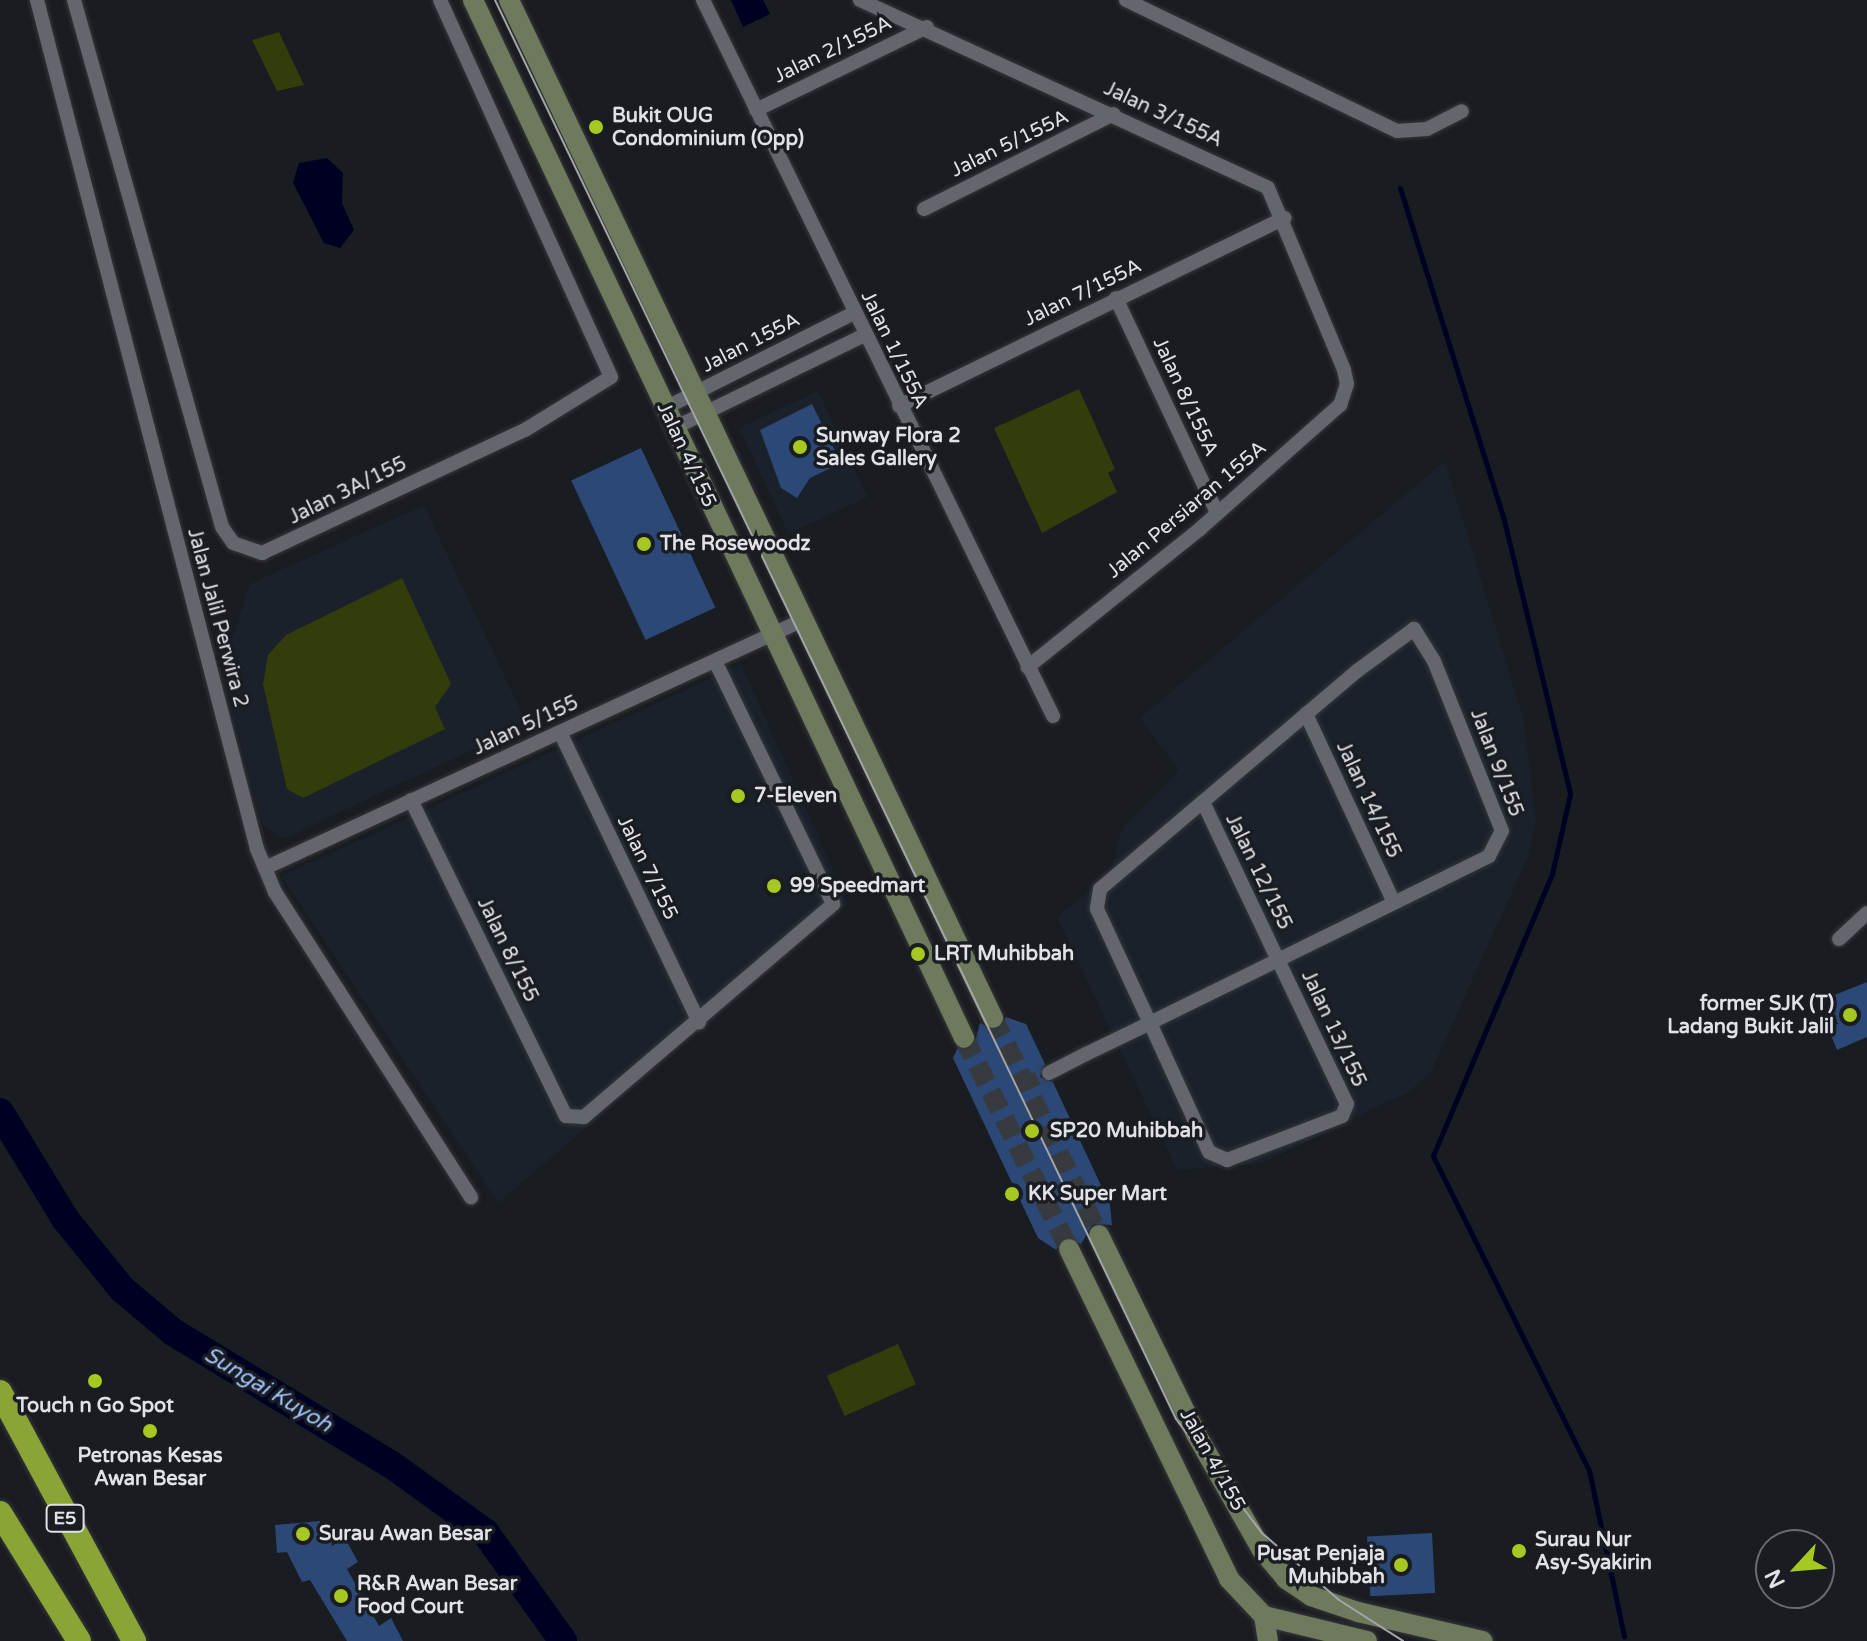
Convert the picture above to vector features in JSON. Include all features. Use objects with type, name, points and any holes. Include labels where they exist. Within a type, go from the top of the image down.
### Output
[{"type":"highway","name":"E5","points":[[0,1392],[134,1641]]},
{"type":"highway","name":"E5","points":[[0,1513],[79,1641]]},
{"type":"street","name":"Jalan Jalil Perwira 2","points":[[37,0],[265,868],[471,1197]]},
{"type":"street","name":"Jalan 3A/155","points":[[74,0],[222,527],[233,543],[262,553],[525,430],[611,377],[440,0]]},
{"type":"street","name":"Jalan 4/155","points":[[473,0],[770,635],[964,1038]]},
{"type":"street","name":"Jalan 4/155","points":[[509,0],[993,1018]]},
{"type":"street","name":"Jalan 1/155A","points":[[703,0],[1053,716]]},
{"type":"street","name":"Jalan 3/155A","points":[[860,0],[927,27],[1257,181],[1275,196],[1344,370]]},
{"type":"street","points":[[1126,0],[1397,131],[1427,129],[1462,111]]},
{"type":"street","name":"Jalan 2/155A","points":[[756,110],[927,27]]},
{"type":"street","name":"Jalan 5/155A","points":[[924,209],[1114,114]]},
{"type":"street","name":"Jalan 7/155A","points":[[899,406],[1285,218]]},
{"type":"street","name":"Jalan 8/155A","points":[[1116,298],[1217,513]]},
{"type":"street","name":"Jalan 155A","points":[[665,408],[854,313]]},
{"type":"street","name":"Jalan 155A","points":[[674,428],[865,335]]},
{"type":"street","name":"Jalan Persiaran 155A","points":[[1028,667],[1217,513],[1340,405],[1344,370]]},
{"type":"street","name":"Jalan 5/155","points":[[265,868],[803,620]]},
{"type":"street","name":"Jalan 9/155","points":[[1049,1073],[1489,856],[1502,831],[1418,630],[1410,630],[1306,714],[1107,881],[1096,897],[1097,909],[1150,1023]]},
{"type":"street","points":[[699,1022],[833,904],[715,661]]},
{"type":"street","name":"Jalan 14/155","points":[[1306,714],[1394,903]]},
{"type":"street","name":"Jalan 7/155","points":[[560,732],[699,1022]]},
{"type":"street","name":"Jalan 8/155","points":[[411,800],[566,1116],[584,1117],[699,1022]]},
{"type":"street","name":"Jalan 12/155","points":[[1203,802],[1278,960]]},
{"type":"street","points":[[1839,939],[1867,913]]},
{"type":"street","name":"Jalan 13/155","points":[[1150,1023],[1209,1152],[1237,1158],[1346,1110],[1278,960]]},
{"type":"street","name":"Jalan 4/155","points":[[1099,1235],[1196,1434],[1262,1550],[1286,1579],[1311,1596],[1358,1612],[1483,1641]]},
{"type":"street","name":"Jalan 4/155","points":[[1069,1249],[1229,1579],[1264,1616]]},
{"type":"street","points":[[1268,1641],[1264,1616],[1367,1641]]},
{"type":"shaded area","points":[[818,391],[867,497],[789,534],[739,428]]},
{"type":"shaded area","points":[[1445,461],[1524,721],[1536,819],[1529,854],[1430,1074],[1408,1092],[1263,1163],[1177,1170],[1057,917],[1111,872],[1122,828],[1179,771],[1140,718]]},
{"type":"shaded area","points":[[424,505],[527,724],[283,839],[263,826],[222,670],[250,584]]},
{"type":"shaded area","points":[[741,664],[848,903],[498,1203],[281,876]]},
{"type":"green space","points":[[279,32],[304,85],[277,91],[252,40]]},
{"type":"green space","points":[[1079,389],[1115,469],[1108,473],[1117,492],[1042,533],[994,428]]},
{"type":"green space","points":[[402,578],[451,684],[435,707],[445,729],[303,798],[287,789],[263,684],[268,655],[286,635]]},
{"type":"green space","points":[[898,1344],[916,1384],[845,1416],[827,1376]]},
{"type":"water","points":[[731,0],[763,0],[770,14],[743,27]]},
{"type":"water","points":[[327,158],[343,173],[342,203],[354,230],[340,248],[324,243],[293,183],[299,163]]},
{"type":"building","name":"Sunway Flora 2 Sales Gallery","points":[[812,404],[841,463],[810,478],[797,498],[781,488],[760,430]]},
{"type":"building","name":"The Rosewoodz","points":[[641,448],[715,608],[646,640],[571,481]]},
{"type":"building","name":"former SJK (T) Ladang Bukit Jalil","points":[[1867,982],[1867,1037],[1837,1050],[1828,1028],[1838,1024],[1827,998]]},
{"type":"building","name":"SP20 Muhibbah","points":[[1006,1017],[1026,1024],[1045,1064],[1040,1077],[1053,1082],[1110,1205],[1112,1225],[1093,1224],[1081,1244],[1064,1237],[1056,1250],[1038,1238],[953,1058],[957,1049],[974,1046],[980,1023],[998,1030]]},
{"type":"building","name":"R&R Awan Besar Food Court","points":[[320,1521],[321,1529],[330,1528],[332,1546],[345,1538],[358,1562],[347,1569],[379,1626],[391,1618],[403,1641],[347,1641],[310,1580],[302,1582],[287,1552],[277,1553],[275,1525]]},
{"type":"building","name":"Pusat Penjaja Muhibbah","points":[[1432,1533],[1435,1593],[1370,1596],[1367,1536]]},
{"type":"waterway","points":[[1400,188],[1503,516],[1570,794],[1552,874],[1433,1156],[1589,1470],[1624,1636]]},
{"type":"waterway","name":"Sungai Kuyoh","points":[[0,1112],[66,1220],[122,1289],[173,1332],[392,1465],[485,1532],[563,1641]]},
{"type":"tunnel","points":[[993,1018],[1099,1235]]},
{"type":"tunnel","points":[[964,1038],[1069,1249]]},
{"type":"tunnel","points":[[1025,1084],[1049,1073]]},
{"type":"tram line","points":[[495,0],[1176,1419],[1262,1533],[1339,1600],[1403,1641]]},
{"type":"place","name":"Bukit OUG Condominium (Opp)","points":[[596,127]]},
{"type":"place","name":"Sunway Flora 2 Sales Gallery","points":[[800,447]]},
{"type":"place","name":"The Rosewoodz","points":[[644,544]]},
{"type":"place","name":"7-Eleven","points":[[738,796]]},
{"type":"place","name":"99 Speedmart","points":[[774,886]]},
{"type":"place","name":"LRT Muhibbah","points":[[918,954]]},
{"type":"place","name":"former SJK (T) Ladang Bukit Jalil","points":[[1850,1015]]},
{"type":"place","name":"SP20 Muhibbah","points":[[1032,1131]]},
{"type":"place","name":"KK Super Mart","points":[[1012,1194]]},
{"type":"place","name":"Touch n Go Spot","points":[[95,1381]]},
{"type":"place","name":"Petronas Kesas Awan Besar","points":[[150,1431]]},
{"type":"place","name":"Surau Awan Besar","points":[[303,1534]]},
{"type":"place","name":"Surau Nur Asy-Syakirin","points":[[1519,1551]]},
{"type":"place","name":"Pusat Penjaja Muhibbah","points":[[1401,1565]]},
{"type":"place","name":"R&R Awan Besar Food Court","points":[[341,1596]]}]
